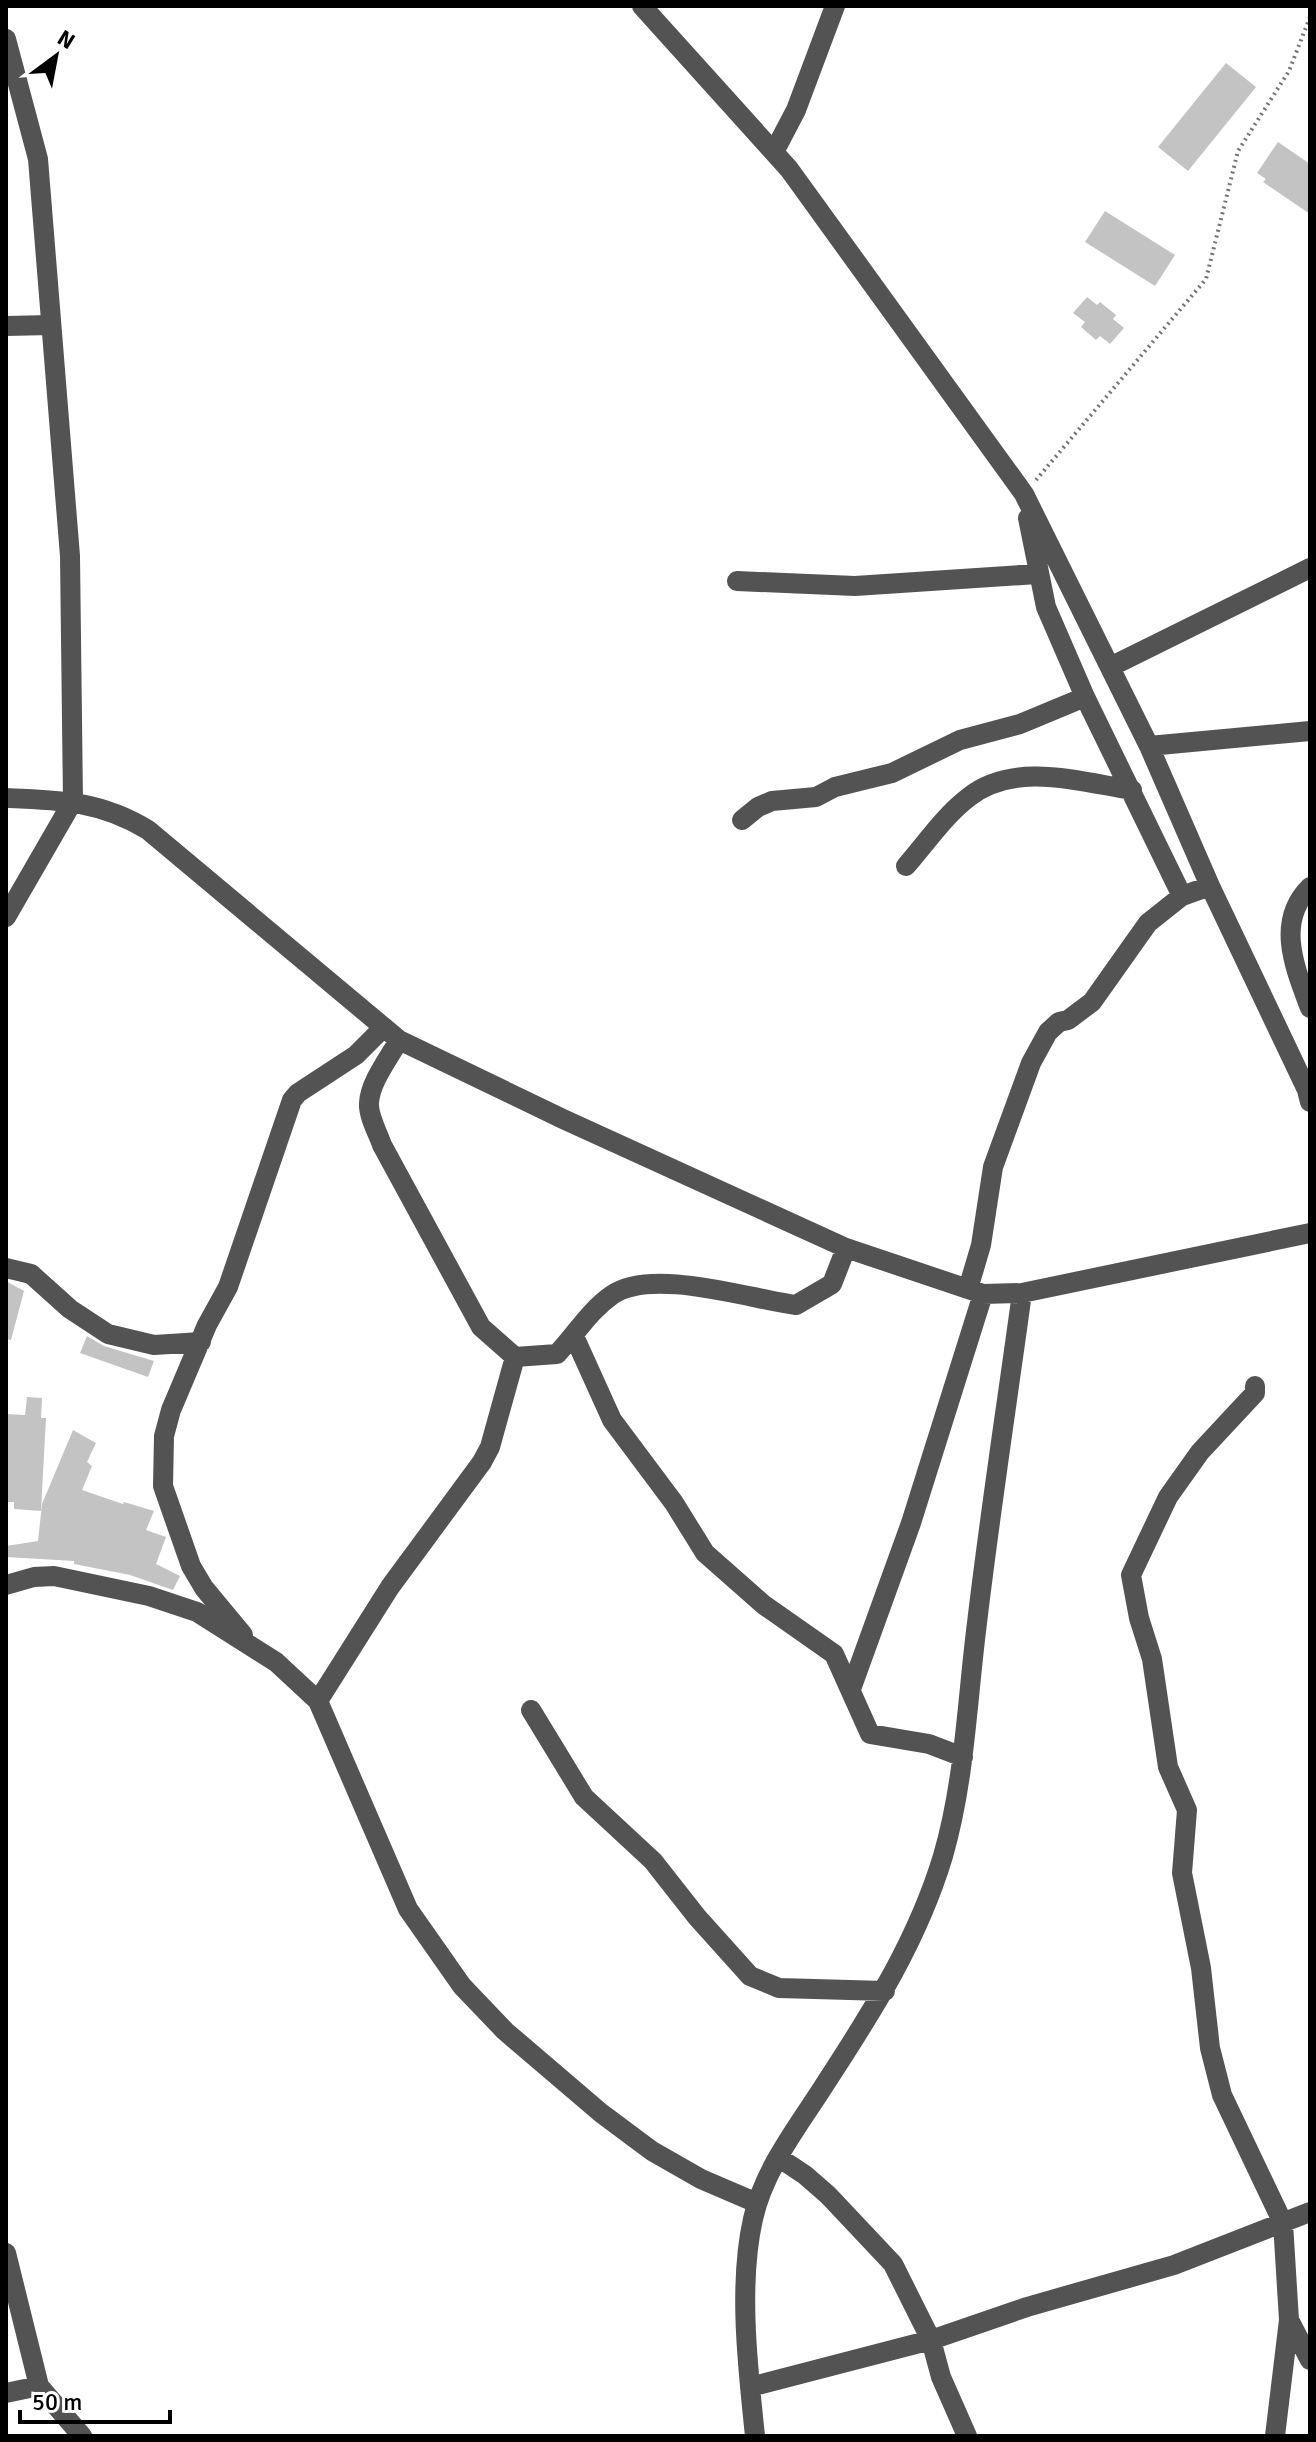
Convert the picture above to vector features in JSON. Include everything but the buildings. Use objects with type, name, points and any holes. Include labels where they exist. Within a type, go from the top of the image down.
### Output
[{"type":"street","points":[[642,6],[789,169],[1024,494],[1149,746],[1210,886],[1309,1093]]},
{"type":"street","points":[[774,152],[796,110],[835,6]]},
{"type":"street","points":[[6,39],[38,159],[70,556],[73,801],[6,917]]},
{"type":"street","points":[[6,326],[50,325]]},
{"type":"street","points":[[1024,494],[1037,574],[1046,607],[1085,697],[1182,896]]},
{"type":"street","points":[[1110,667],[1310,568]]},
{"type":"street","points":[[737,581],[855,586],[1037,574]]},
{"type":"street","points":[[742,820],[758,807],[772,801],[816,797],[835,787],[892,773],[960,740],[1020,724],[1085,697]]},
{"type":"street","points":[[1149,746],[1310,731]]},
{"type":"street","points":[[906,866],[951,813],[971,795],[996,784],[1044,775],[1132,790]]},
{"type":"street","points":[[6,798],[73,801],[125,816],[148,830],[391,1033],[563,1119],[846,1248],[976,1292],[1022,1293],[1310,1233]]},
{"type":"street","points":[[851,1689],[911,1523],[976,1292],[993,1167],[1031,1063],[1048,1032],[1092,1002],[1148,923],[1182,896],[1210,886]]},
{"type":"street","points":[[1310,887],[1303,893],[1291,917],[1291,956],[1310,1008]]},
{"type":"street","points":[[251,1647],[204,1588],[191,1566],[163,1486],[166,1428],[201,1342],[228,1287],[292,1100],[298,1093],[391,1033]]},
{"type":"street","points":[[391,1033],[368,1105],[382,1145],[481,1327],[515,1357],[557,1354],[588,1315],[615,1292],[648,1284],[685,1284],[796,1305],[832,1284],[846,1248]]},
{"type":"street","points":[[6,1268],[31,1274],[70,1309],[108,1334],[154,1345],[201,1342]]},
{"type":"street","points":[[755,2436],[750,2387],[746,2264],[757,2203],[778,2157],[885,1991],[933,1890],[951,1825],[963,1757],[977,1625],[1022,1293]]},
{"type":"street","points":[[574,1336],[612,1420],[674,1503],[705,1553],[764,1605],[834,1654],[870,1734],[929,1744],[963,1757]]},
{"type":"street","points":[[318,1701],[390,1587],[482,1462],[490,1447],[515,1357]]},
{"type":"street","points":[[1255,1386],[1255,1393],[1200,1452],[1168,1497],[1131,1575],[1139,1618],[1152,1659],[1168,1767],[1187,1810],[1182,1873],[1201,1968],[1210,2048],[1222,2095],[1283,2223],[1289,2320],[1275,2436]]},
{"type":"street","points":[[6,1585],[34,1577],[54,1576],[149,1596],[197,1612],[276,1662],[318,1701],[408,1909],[462,1986],[514,2039],[601,2113],[652,2151],[701,2179],[757,2203]]},
{"type":"street","points":[[531,1710],[584,1797],[653,1861],[697,1917],[750,1976],[779,1988],[885,1991]]},
{"type":"street","points":[[778,2157],[805,2175],[878,2245],[893,2264],[931,2340],[941,2377],[967,2436]]},
{"type":"street","points":[[750,2387],[931,2340],[1027,2307],[1174,2265],[1310,2212]]},
{"type":"street","points":[[6,2253],[15,2321],[39,2386],[82,2436]]},
{"type":"street","points":[[1289,2320],[1310,2360]]},
{"type":"street","points":[[6,2393],[39,2386]]},
{"type":"path","points":[[1024,494],[1206,279],[1238,151],[1289,71],[1310,17]]}]
